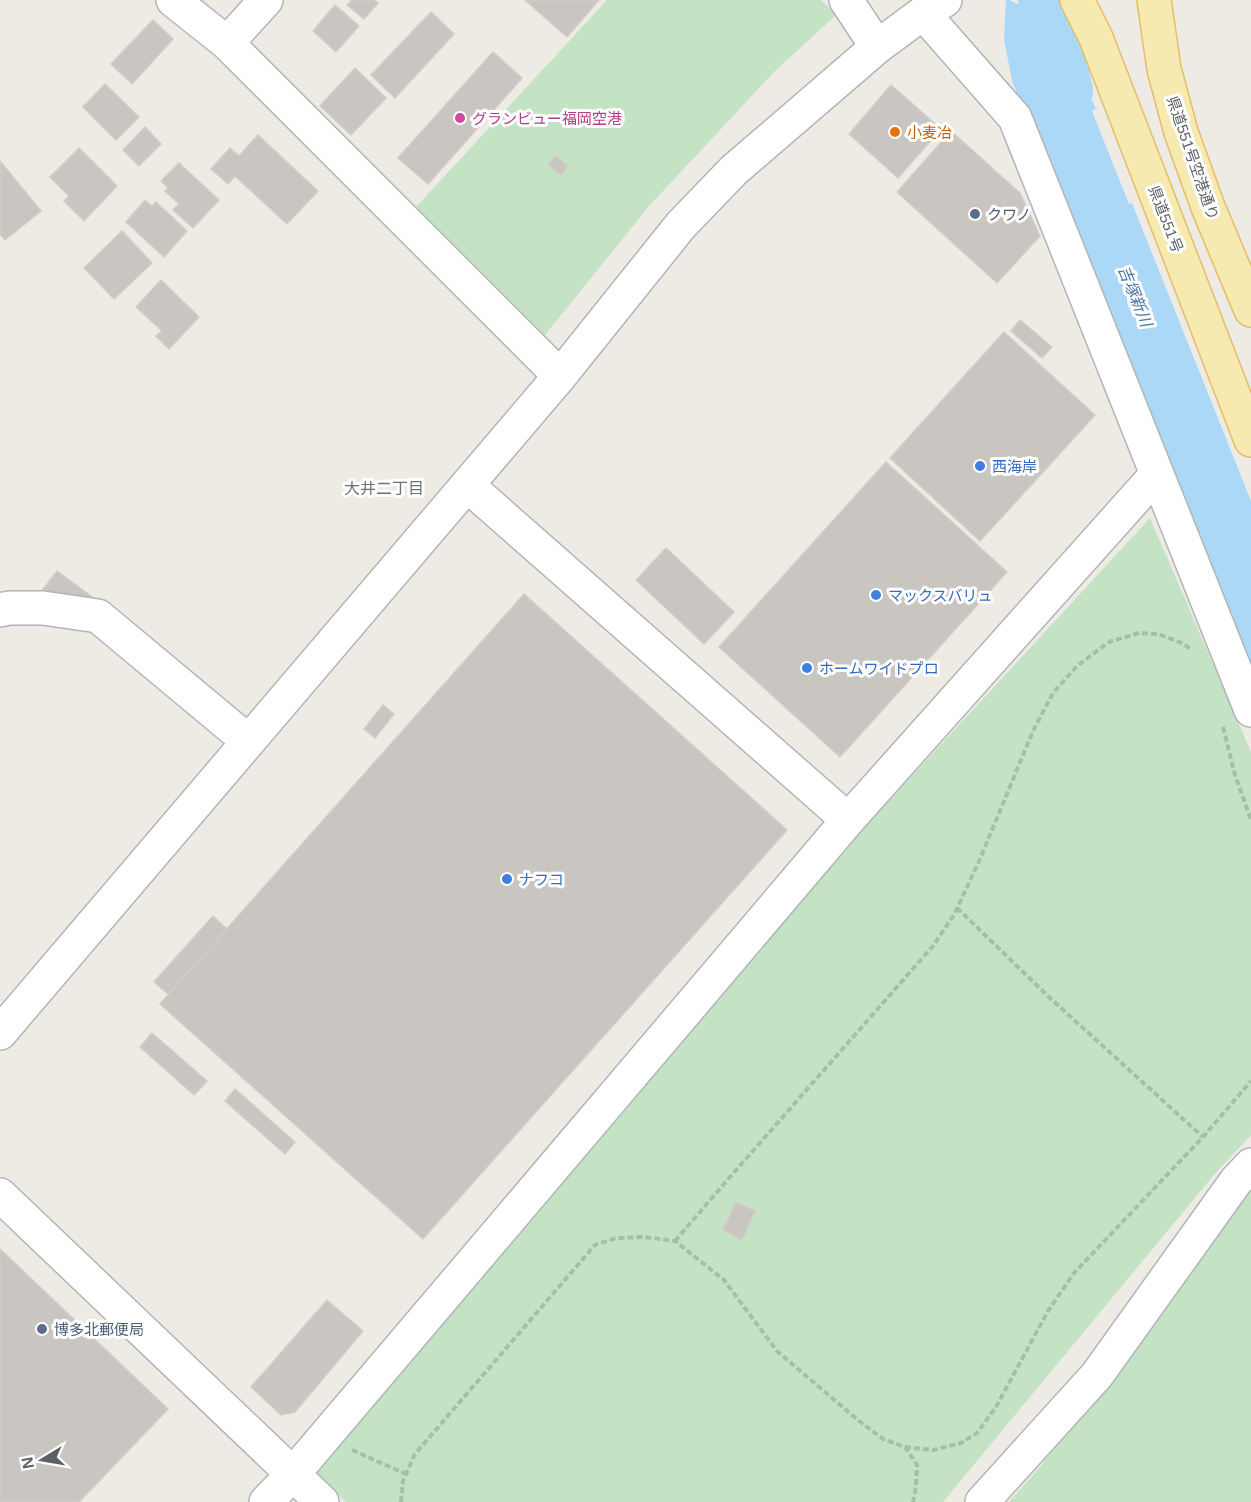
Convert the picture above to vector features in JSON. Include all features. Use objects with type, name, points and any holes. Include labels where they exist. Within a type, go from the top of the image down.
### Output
[{"type":"main road","name":"県道551号","points":[[1077,0],[1095,38],[1251,440]]},
{"type":"main road","name":"県道551号空港通り","points":[[1154,0],[1164,69],[1181,132],[1208,207],[1251,310]]},
{"type":"street","points":[[173,0],[227,43],[560,376]]},
{"type":"street","points":[[227,43],[266,0]]},
{"type":"street","points":[[846,0],[877,48]]},
{"type":"street","points":[[0,1033],[560,376],[681,225],[734,170],[877,48],[934,7],[1015,118],[1156,475],[1236,716]]},
{"type":"street","points":[[267,1502],[848,820],[1156,475]]},
{"type":"street","points":[[467,485],[848,820]]},
{"type":"street","points":[[0,610],[43,608],[98,616],[248,741]]},
{"type":"street","points":[[982,1502],[1097,1376],[1236,1181],[1251,1165]]},
{"type":"street","points":[[0,1195],[322,1502]]},
{"type":"path","points":[[675,1241],[933,946],[954,915],[980,860],[1033,731],[1053,693],[1077,666],[1109,642],[1138,633],[1158,634],[1182,643],[1192,650]]},
{"type":"path","points":[[1236,716],[1235,775],[1251,820]]},
{"type":"path","points":[[957,908],[1050,998],[1203,1137]]},
{"type":"path","points":[[401,1502],[403,1481],[415,1455],[595,1245],[616,1238],[644,1237],[675,1241],[724,1280],[777,1351],[883,1439],[905,1447],[933,1450],[961,1443],[977,1433],[996,1407],[1048,1311],[1074,1273],[1203,1137],[1251,1081]]},
{"type":"path","points":[[330,1430],[350,1449],[406,1474]]},
{"type":"path","points":[[905,1447],[917,1465],[913,1502]]},
{"type":"green space","points":[[607,0],[821,0],[836,15],[774,72],[650,205],[545,335],[416,207]]},
{"type":"green space","points":[[1150,518],[1251,752],[1251,1135],[1213,1176],[943,1502],[346,1502],[316,1473],[850,843]]},
{"type":"green space","points":[[1251,1186],[1251,1502],[1009,1502],[1041,1466]]},
{"type":"water","points":[[1006,0],[1071,29],[1071,33],[1068,34],[1074,62],[1089,100],[1092,100],[1096,109],[1092,111],[1129,204],[1132,203],[1251,501],[1251,681],[1012,81],[1004,39]]},
{"type":"building","points":[[352,0],[374,0],[378,3],[364,19],[347,5]]},
{"type":"building","points":[[525,0],[599,0],[567,37]]},
{"type":"building","points":[[335,5],[359,26],[336,52],[313,31]]},
{"type":"building","points":[[431,12],[454,34],[395,98],[371,75]]},
{"type":"building","points":[[153,20],[173,39],[132,84],[111,64]]},
{"type":"building","name":"グランビュー福岡空港","points":[[493,52],[522,78],[428,184],[398,158]]},
{"type":"building","points":[[355,68],[386,98],[351,135],[320,106]]},
{"type":"building","points":[[105,84],[139,117],[116,140],[83,107]]},
{"type":"building","name":"小麦冶","points":[[891,85],[941,129],[898,178],[849,134]]},
{"type":"building","points":[[145,127],[161,144],[139,166],[123,150]]},
{"type":"building","name":"クワノ","points":[[951,131],[1020,193],[1040,236],[997,283],[897,192]]},
{"type":"building","points":[[258,135],[318,191],[287,224],[235,176],[228,184],[211,169],[230,148],[239,156]]},
{"type":"building","points":[[79,148],[117,186],[84,221],[64,201],[69,196],[50,177]]},
{"type":"building","points":[[556,156],[568,166],[561,175],[548,165]]},
{"type":"building","points":[[0,161],[41,211],[5,240],[0,234]]},
{"type":"building","points":[[179,163],[219,200],[193,228],[173,210],[179,204],[165,191],[168,188],[161,181]]},
{"type":"building","points":[[145,200],[152,206],[156,202],[187,231],[164,257],[126,222]]},
{"type":"building","points":[[122,231],[152,263],[114,299],[84,268]]},
{"type":"building","points":[[161,280],[199,317],[169,349],[156,336],[162,331],[136,307]]},
{"type":"building","points":[[1020,320],[1052,347],[1042,358],[1011,331]]},
{"type":"building","points":[[1004,332],[1095,415],[980,541],[890,458]]},
{"type":"building","points":[[886,462],[1007,572],[840,757],[719,647]]},
{"type":"building","points":[[666,548],[734,612],[704,644],[636,580]]},
{"type":"building","points":[[57,571],[106,607],[38,596]]},
{"type":"building","name":"ナフコ","points":[[524,594],[787,830],[423,1239],[160,1004]]},
{"type":"building","points":[[383,705],[394,714],[375,738],[364,729]]},
{"type":"building","points":[[213,916],[227,929],[168,994],[154,982]]},
{"type":"building","points":[[152,1033],[207,1081],[194,1095],[140,1047]]},
{"type":"building","points":[[235,1089],[295,1142],[285,1154],[225,1101]]},
{"type":"building","points":[[736,1202],[755,1211],[742,1240],[723,1230]]},
{"type":"building","name":"博多北郵便局","points":[[0,1249],[168,1409],[79,1502],[0,1502]]},
{"type":"building","points":[[327,1300],[363,1331],[295,1412],[281,1415],[251,1387]]},
{"type":"waterway","name":"吉塚新川","points":[[1045,0],[1066,91]]},
{"type":"place","name":"グランビュー福岡空港","points":[[460,118]]},
{"type":"place","name":"小麦冶","points":[[895,132]]},
{"type":"place","name":"クワノ","points":[[975,214]]},
{"type":"place","name":"西海岸","points":[[980,466]]},
{"type":"place","name":"マックスバリュ","points":[[876,595]]},
{"type":"place","name":"ホームワイドプロ","points":[[807,668]]},
{"type":"place","name":"ナフコ","points":[[507,879]]},
{"type":"place","name":"博多北郵便局","points":[[42,1329]]},
{"type":"district","name":"大井二丁目","points":[[384,488]]}]
